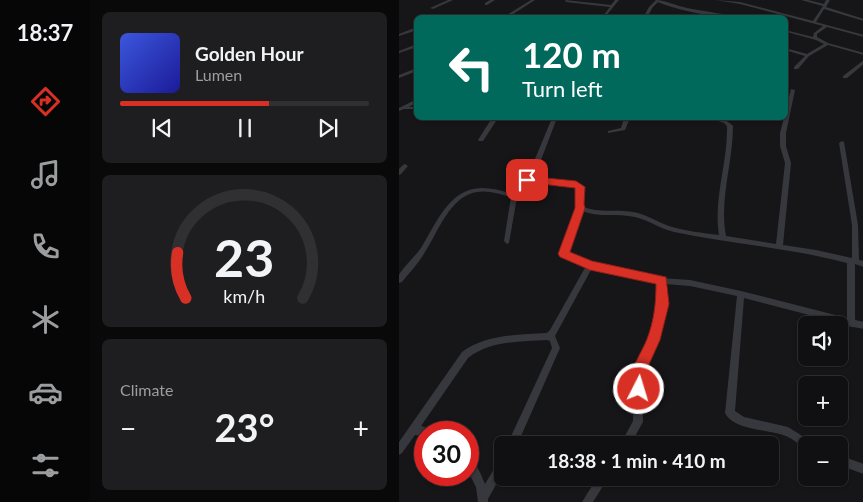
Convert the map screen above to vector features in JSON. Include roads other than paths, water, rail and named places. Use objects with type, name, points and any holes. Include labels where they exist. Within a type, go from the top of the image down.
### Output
[{"type":"street","points":[[432,8],[451,0]]},
{"type":"street","points":[[486,4],[493,0]]},
{"type":"street","points":[[509,15],[533,0]]},
{"type":"street","points":[[567,0],[571,3],[611,6]]},
{"type":"street","points":[[606,15],[617,0]]},
{"type":"street","points":[[646,15],[658,0],[713,15]]},
{"type":"street","points":[[717,0],[740,3],[787,15]]},
{"type":"street","points":[[803,0],[863,20]]},
{"type":"street","points":[[814,22],[828,0]]},
{"type":"street","points":[[788,15],[863,36]]},
{"type":"street","points":[[816,38],[815,34],[826,26]]},
{"type":"street","points":[[399,35],[414,29]]},
{"type":"street","points":[[789,32],[813,39],[816,38],[827,44],[863,54]]},
{"type":"street","points":[[796,68],[809,55],[827,44]]},
{"type":"street","points":[[399,52],[414,46]]},
{"type":"street","points":[[788,50],[809,55]]},
{"type":"street","points":[[845,77],[863,61]]},
{"type":"street","points":[[399,77],[414,70]]},
{"type":"street","points":[[788,112],[793,90]]},
{"type":"street","points":[[401,109],[414,102]]},
{"type":"street","points":[[401,109],[414,108]]},
{"type":"street","points":[[481,140],[494,120]]},
{"type":"street","points":[[399,280],[423,250],[431,232],[457,199],[470,192],[481,190],[514,196],[523,190],[540,157],[554,120]]},
{"type":"street","points":[[610,132],[623,129],[626,120]]},
{"type":"street","points":[[720,120],[730,126],[730,146],[720,226],[723,237]]},
{"type":"street","points":[[779,246],[788,163],[783,146],[783,133],[786,120]]},
{"type":"street","points":[[842,143],[855,225],[857,262],[851,324]]},
{"type":"street","points":[[399,173],[405,166]]},
{"type":"street","points":[[527,180],[579,185],[580,208],[564,254],[590,265],[661,281],[690,283],[741,294],[863,326]]},
{"type":"street","points":[[507,241],[514,196]]},
{"type":"street","points":[[580,208],[607,215],[633,214],[663,226],[813,251],[857,262]]},
{"type":"street","points":[[399,450],[465,355],[472,348],[483,343],[548,336],[560,324],[590,265]]},
{"type":"street","points":[[630,436],[638,422],[638,374],[653,340],[663,304],[661,281]]},
{"type":"street","points":[[741,294],[730,413],[742,421],[788,432],[798,438]]},
{"type":"street","points":[[516,436],[556,348],[553,340],[548,336]]},
{"type":"street","points":[[848,463],[863,469]]},
{"type":"street","points":[[483,500],[494,479]]},
{"type":"street","points":[[479,486],[483,500]]},
{"type":"street","points":[[587,502],[598,486]]}]
